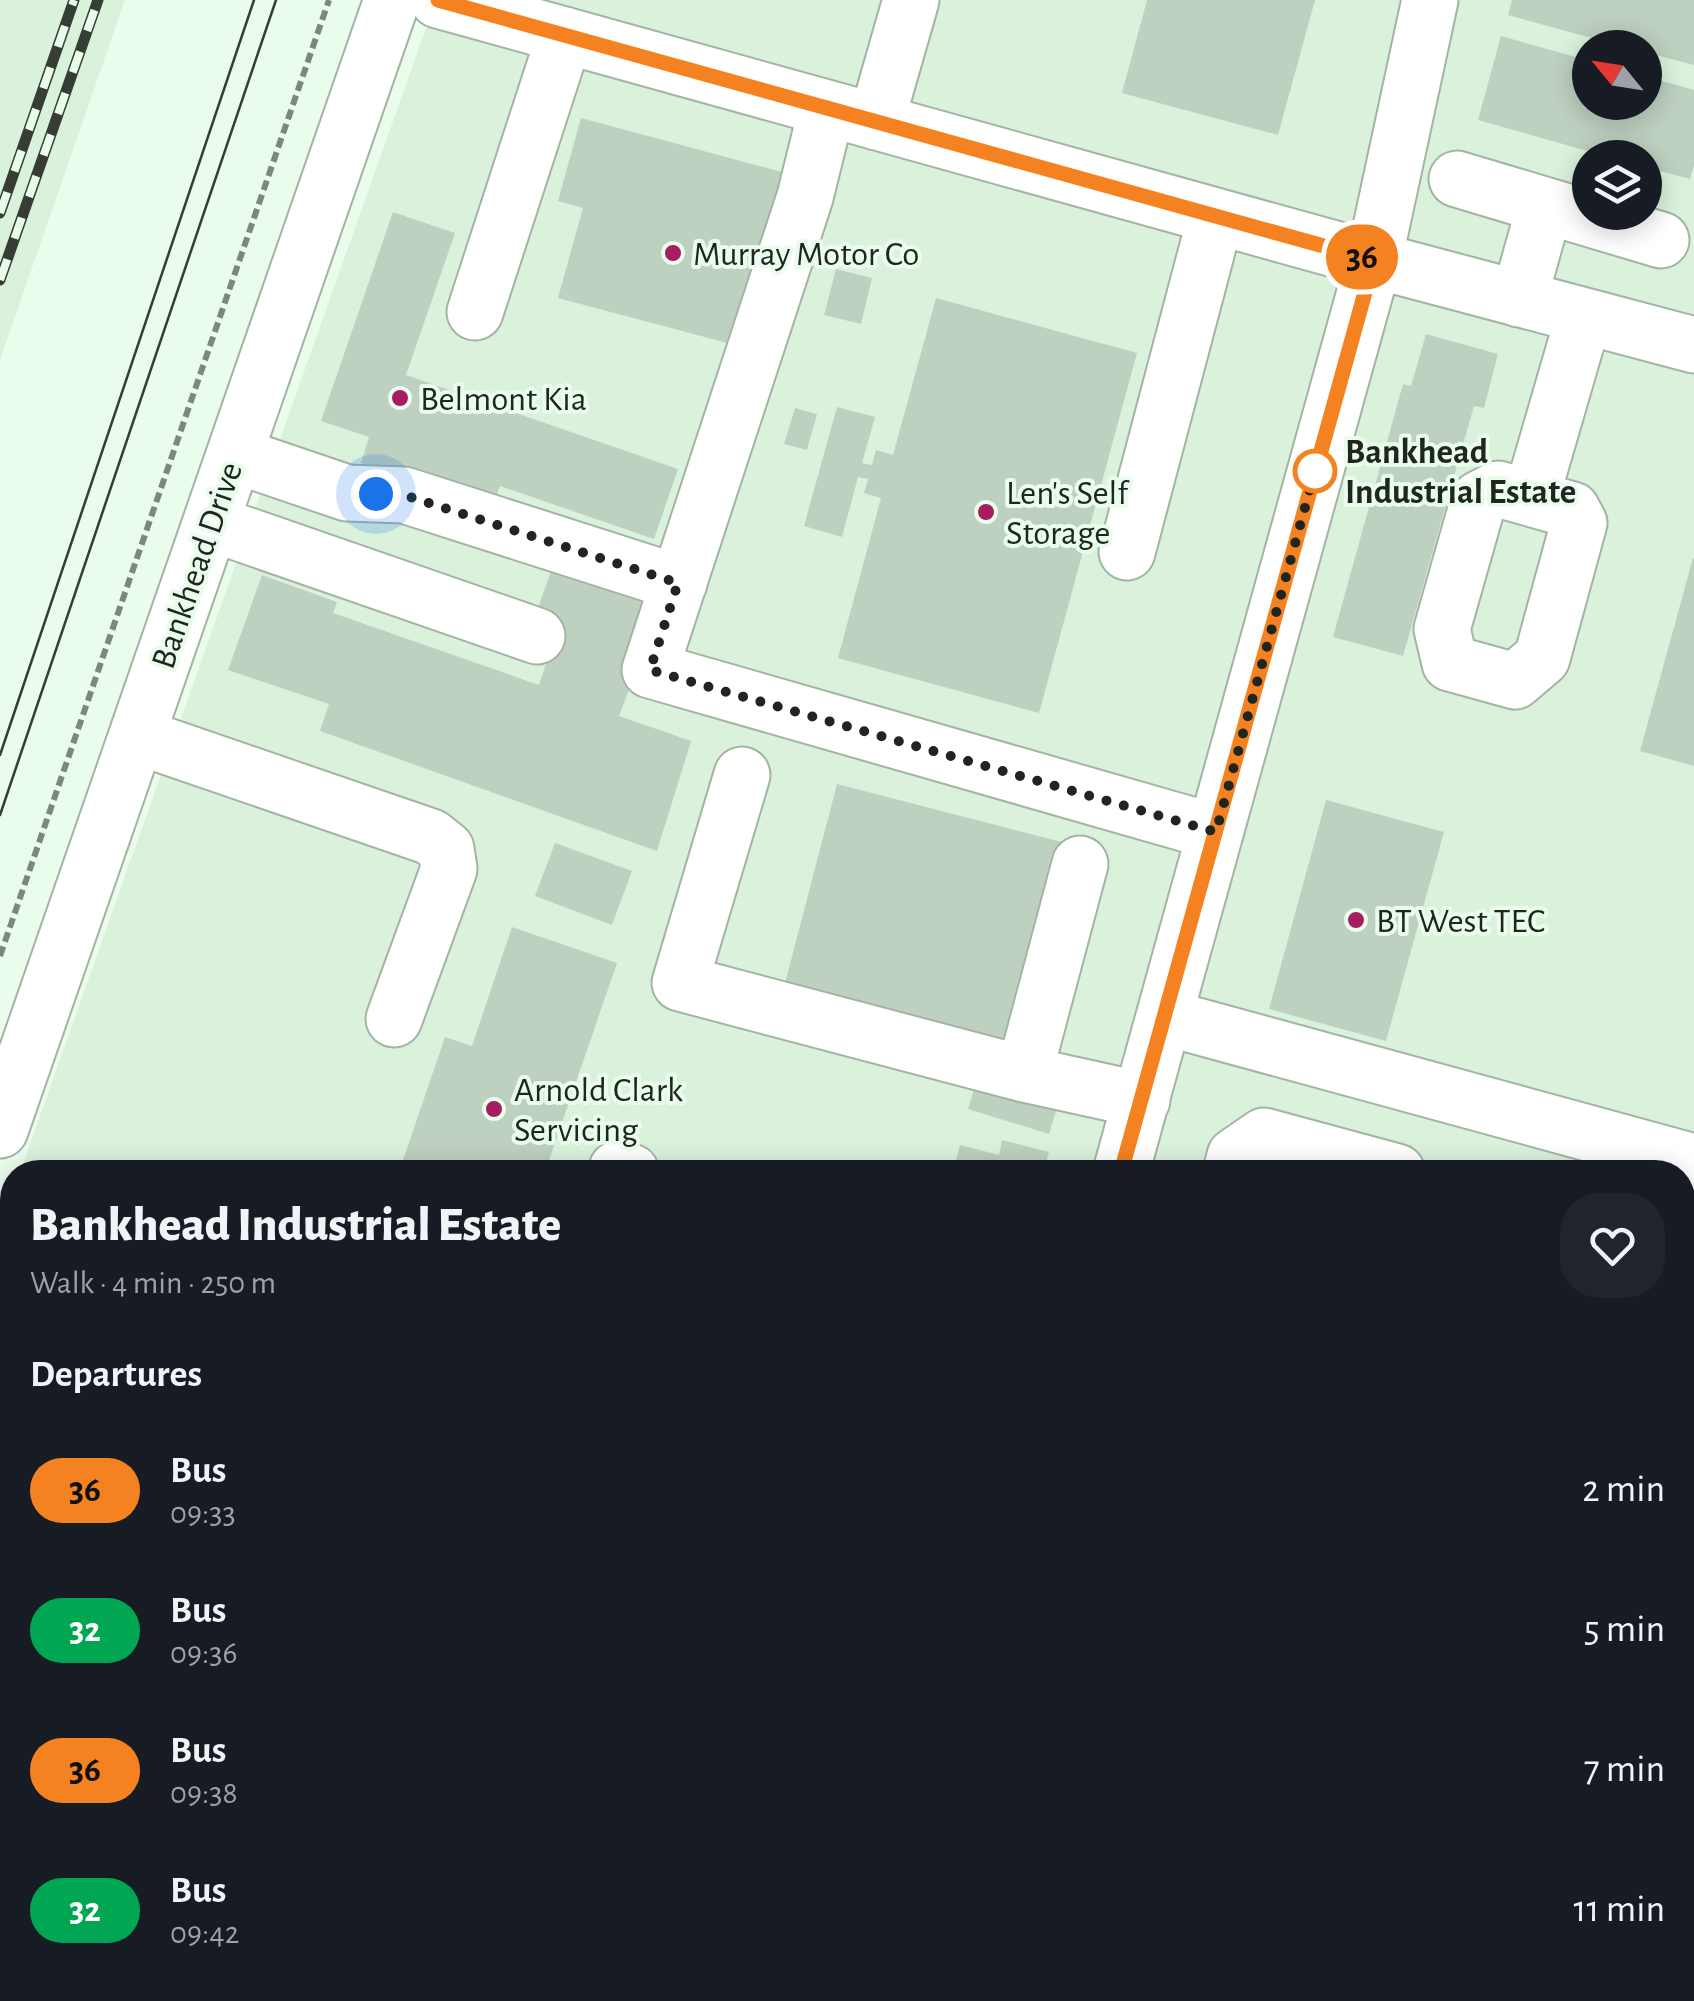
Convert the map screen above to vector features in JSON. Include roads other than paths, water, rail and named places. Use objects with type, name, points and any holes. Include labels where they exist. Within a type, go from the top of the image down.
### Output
[{"type":"street","name":"Bankhead Drive","points":[[0,1130],[392,0]]},
{"type":"street","points":[[438,0],[1694,345]]},
{"type":"street","points":[[911,0],[805,196],[650,670],[1216,832]]},
{"type":"street","points":[[1124,1160],[1374,260],[1430,0]]},
{"type":"street","points":[[475,312],[565,35]]},
{"type":"street","points":[[1457,179],[1661,240]]},
{"type":"street","points":[[1518,298],[1544,206]]},
{"type":"street","points":[[1127,552],[1216,216]]},
{"type":"street","points":[[1531,498],[1584,316]]},
{"type":"street","points":[[234,455],[348,493],[404,495],[678,583]]},
{"type":"street","points":[[211,524],[536,636]]},
{"type":"street","points":[[137,736],[431,836],[446,849],[449,869],[394,1019]]},
{"type":"street","points":[[742,776],[680,983],[1024,1074],[1142,1100]]},
{"type":"street","points":[[1024,1074],[1080,864]]},
{"type":"street","points":[[1164,1017],[1687,1160]]},
{"type":"street","points":[[1234,1160],[1264,1136],[1353,1160]]},
{"type":"tram line","points":[[0,755],[254,0]]},
{"type":"tram line","points":[[0,815],[276,0]]},
{"type":"railway","points":[[0,213],[74,0]]},
{"type":"railway","points":[[0,280],[98,0]]},
{"type":"place","name":"Murray Motor Co","points":[[673,253]]},
{"type":"place","name":"Belmont Kia","points":[[400,398]]},
{"type":"place","name":"Bankhead Industrial Estate","points":[[1315,471]]},
{"type":"place","name":"Len's Self Storage","points":[[986,512]]},
{"type":"place","name":"BT West TEC","points":[[1356,920]]},
{"type":"place","name":"Arnold Clark Servicing","points":[[494,1109]]}]
